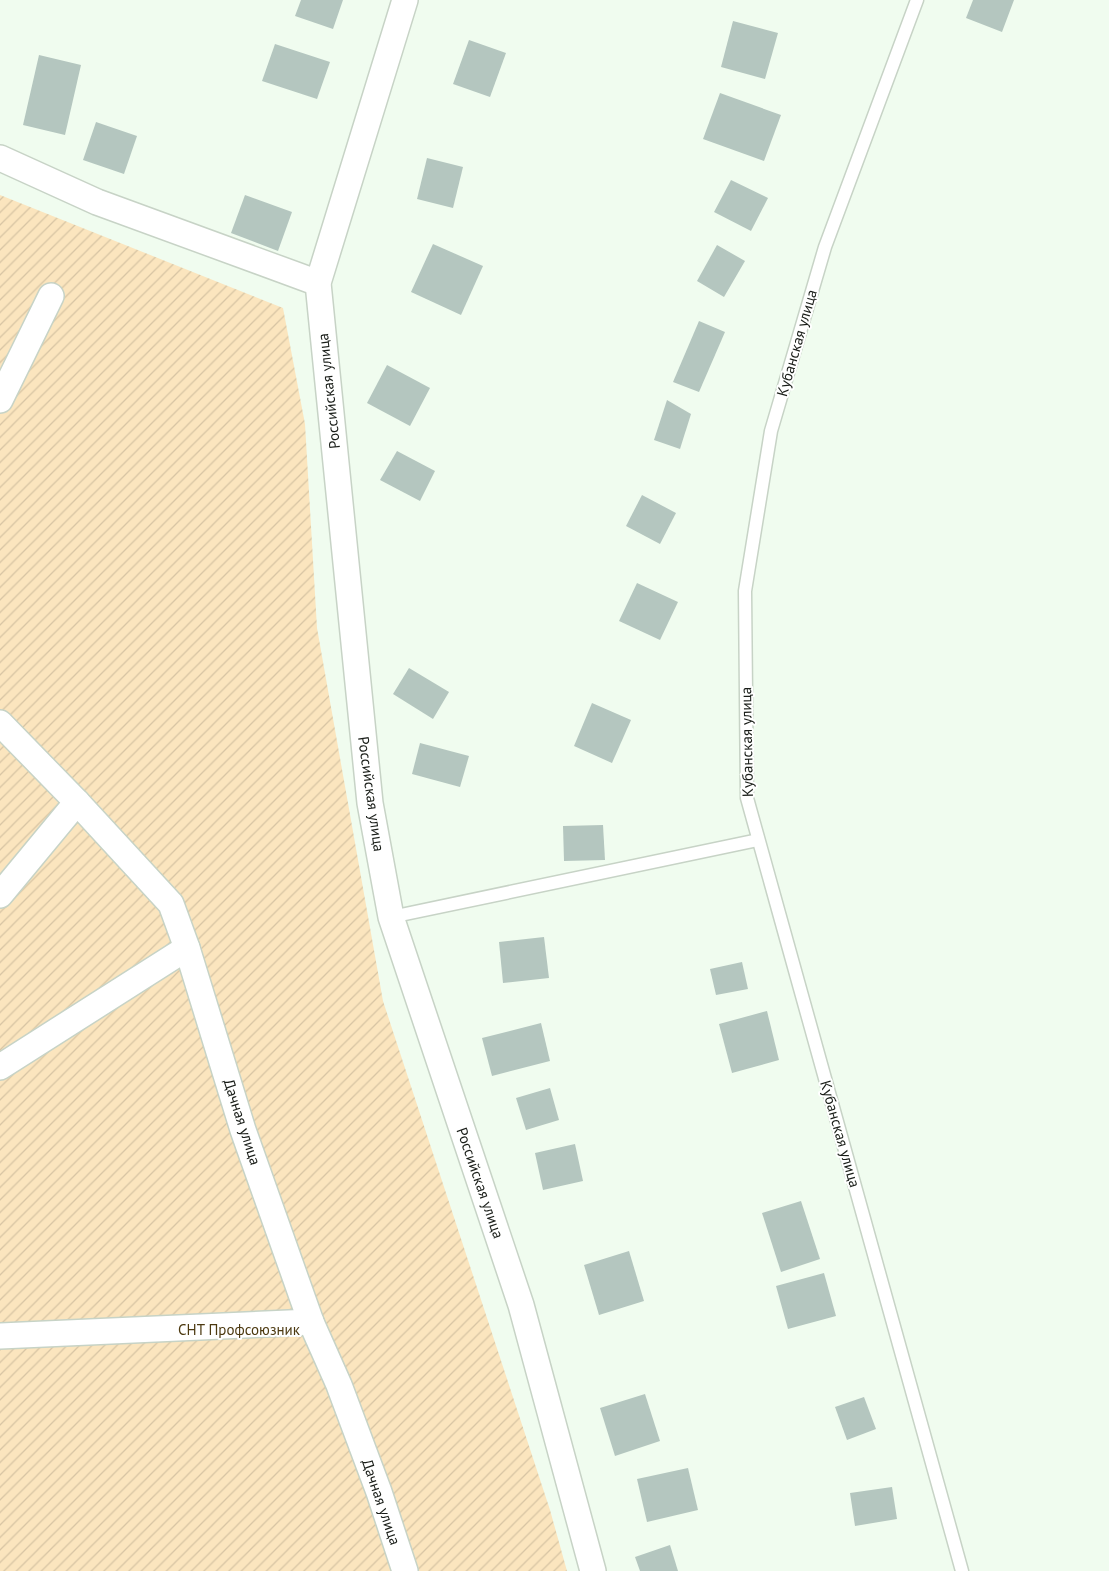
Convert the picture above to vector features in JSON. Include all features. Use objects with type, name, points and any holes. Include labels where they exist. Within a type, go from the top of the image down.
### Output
[{"type":"street","name":"Российская улица","points":[[406,0],[318,283],[370,803],[391,917],[521,1305],[593,1571]]},
{"type":"street","points":[[0,158],[97,202],[318,283]]},
{"type":"street","points":[[0,400],[51,296]]},
{"type":"street","name":"Дачная улица","points":[[0,723],[77,802],[171,904],[187,948],[243,1130],[311,1322],[340,1385],[405,1571]]},
{"type":"street","points":[[0,895],[77,802]]},
{"type":"street","points":[[0,1067],[187,948]]},
{"type":"street","points":[[0,1336],[311,1322]]},
{"type":"lane","name":"Кубанская улица","points":[[917,0],[825,248],[771,431],[745,591],[747,798],[962,1571]]},
{"type":"lane","points":[[391,917],[758,840]]},
{"type":"green space","name":"СНТ Профсоюзник","points":[[0,195],[283,308],[305,424],[317,628],[383,1001],[550,1510],[567,1571],[0,1571]]},
{"type":"building","points":[[301,0],[343,0],[333,29],[295,16]]},
{"type":"building","points":[[973,0],[1014,0],[1002,32],[966,18]]},
{"type":"building","points":[[733,21],[778,33],[765,79],[721,67]]},
{"type":"building","points":[[469,40],[506,53],[490,97],[453,84]]},
{"type":"building","points":[[275,44],[330,62],[317,99],[262,81]]},
{"type":"building","points":[[39,55],[81,65],[65,135],[23,125]]},
{"type":"building","points":[[720,93],[781,115],[764,161],[703,139]]},
{"type":"building","points":[[96,122],[137,136],[124,174],[83,160]]},
{"type":"building","points":[[427,158],[463,167],[453,208],[417,199]]},
{"type":"building","points":[[731,180],[768,198],[751,231],[714,212]]},
{"type":"building","points":[[245,195],[292,212],[278,251],[231,233]]},
{"type":"building","points":[[433,244],[483,266],[461,315],[411,292]]},
{"type":"building","points":[[717,245],[745,261],[724,297],[697,281]]},
{"type":"building","points":[[699,321],[725,332],[699,392],[673,382]]},
{"type":"building","points":[[387,365],[430,388],[410,426],[367,403]]},
{"type":"building","points":[[667,400],[691,414],[680,449],[654,440]]},
{"type":"building","points":[[397,451],[435,471],[420,501],[380,480]]},
{"type":"building","points":[[642,495],[676,513],[660,544],[626,526]]},
{"type":"building","points":[[637,583],[678,602],[660,640],[619,621]]},
{"type":"building","points":[[409,668],[449,692],[433,719],[393,694]]},
{"type":"building","points":[[592,703],[631,720],[612,763],[574,746]]},
{"type":"building","points":[[420,743],[469,756],[460,787],[412,774]]},
{"type":"building","points":[[603,825],[605,860],[564,861],[563,826]]},
{"type":"building","points":[[544,937],[549,978],[503,983],[499,942]]},
{"type":"building","points":[[742,962],[748,989],[716,995],[710,969]]},
{"type":"building","points":[[767,1011],[779,1060],[732,1073],[719,1024]]},
{"type":"building","points":[[541,1023],[550,1061],[492,1076],[482,1038]]},
{"type":"building","points":[[550,1088],[559,1120],[526,1130],[516,1098]]},
{"type":"building","points":[[575,1144],[583,1181],[543,1190],[535,1153]]},
{"type":"building","points":[[801,1201],[820,1259],[781,1272],[762,1213]]},
{"type":"building","points":[[629,1251],[644,1301],[599,1315],[584,1265]]},
{"type":"building","points":[[824,1273],[836,1316],[788,1329],[776,1286]]},
{"type":"building","points":[[645,1394],[660,1441],[615,1456],[600,1408]]},
{"type":"building","points":[[864,1397],[876,1429],[847,1440],[835,1407]]},
{"type":"building","points":[[688,1468],[698,1510],[647,1522],[637,1479]]},
{"type":"building","points":[[892,1487],[897,1519],[855,1526],[850,1493]]},
{"type":"building","points":[[670,1545],[678,1571],[640,1571],[635,1557]]}]
